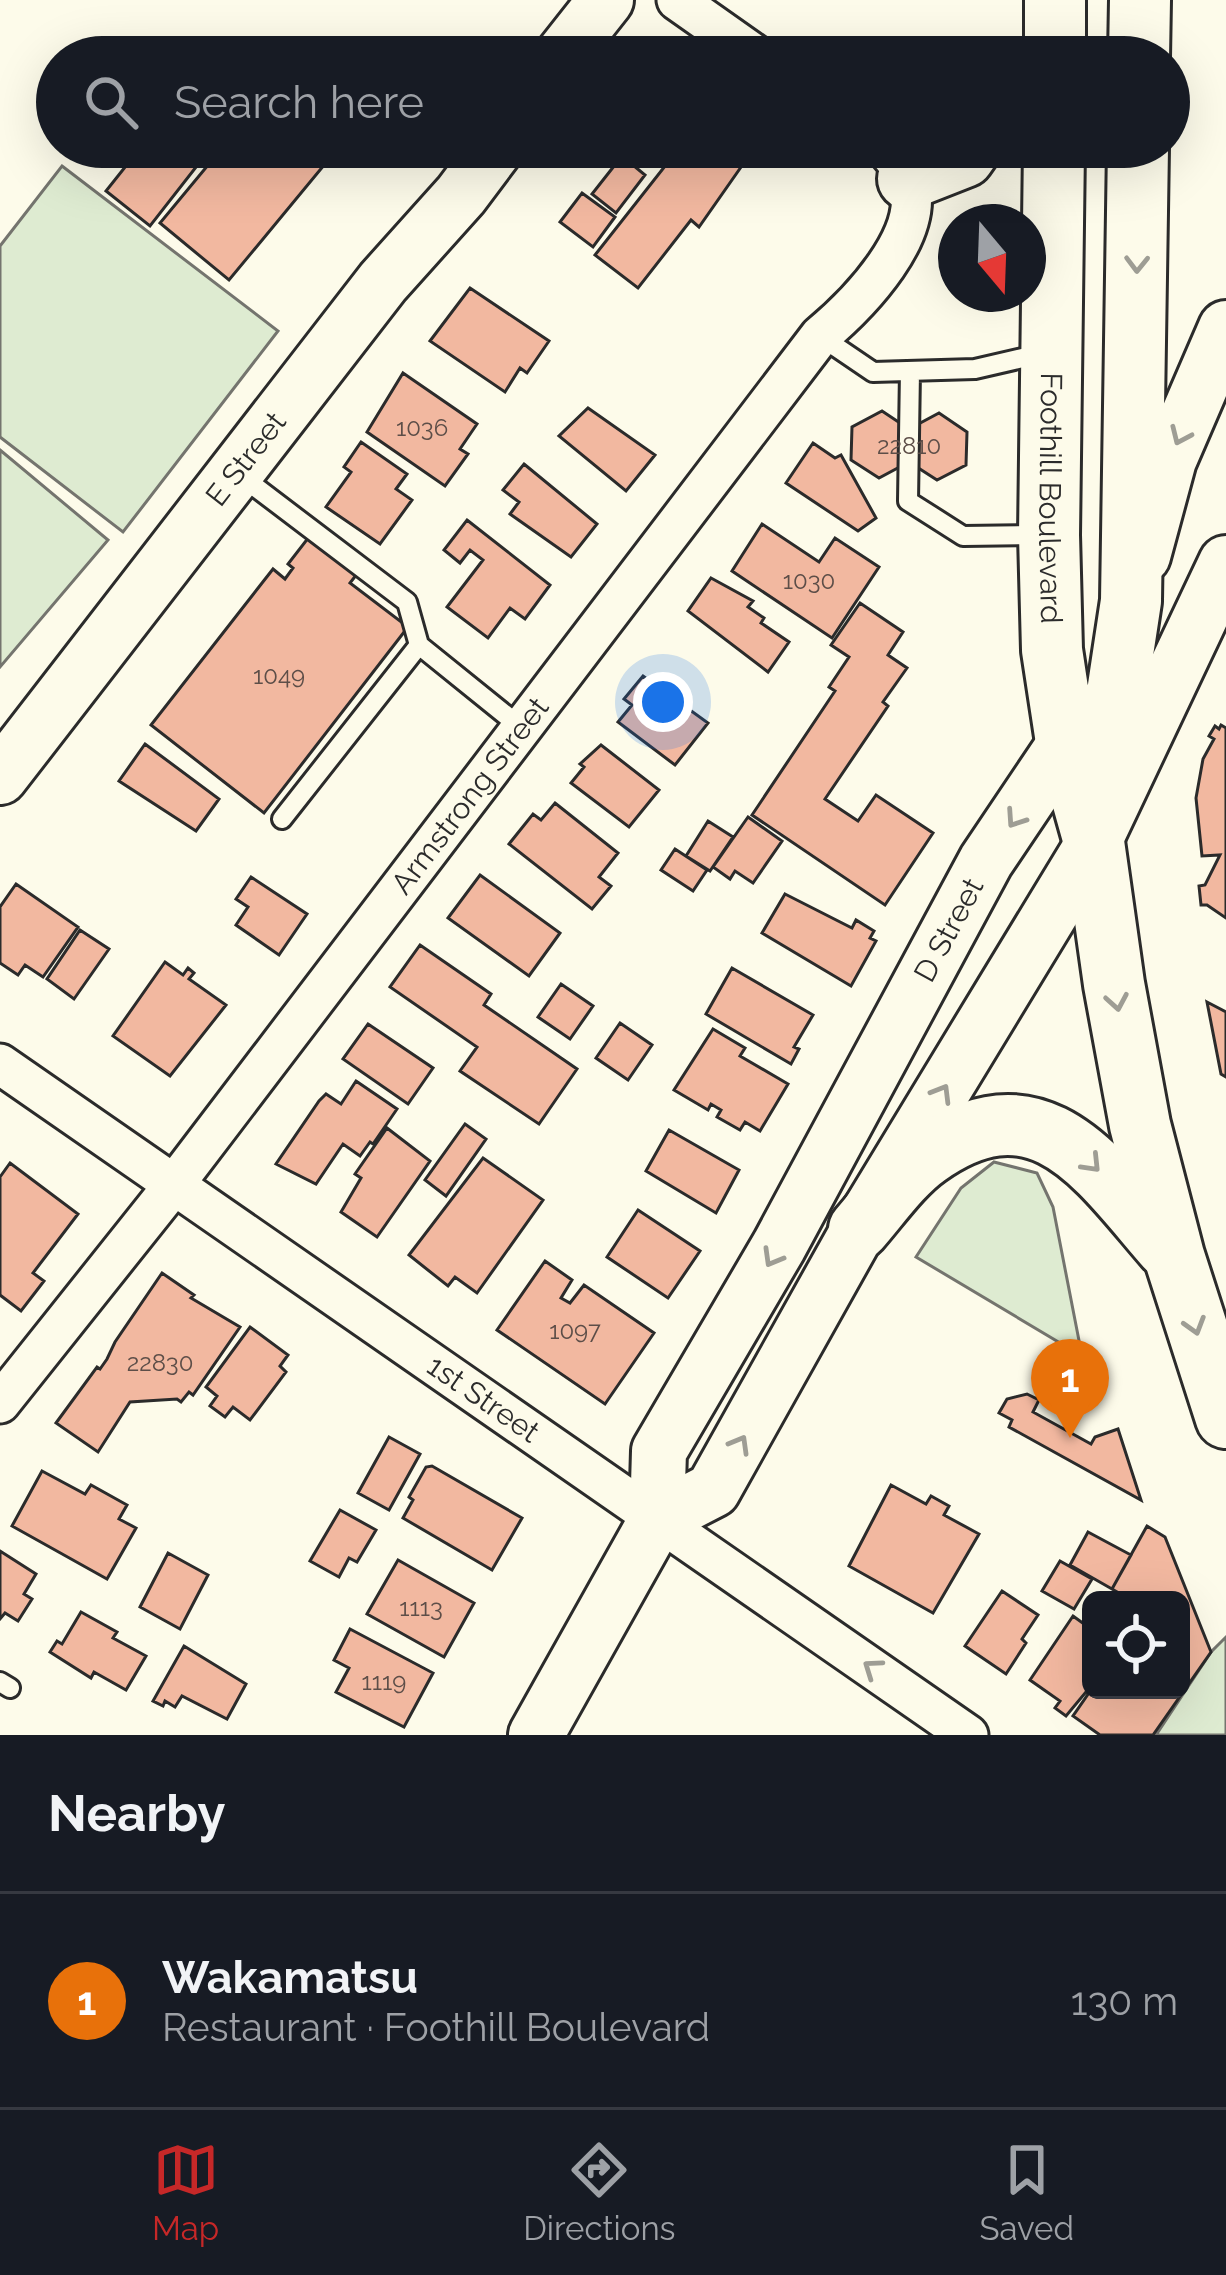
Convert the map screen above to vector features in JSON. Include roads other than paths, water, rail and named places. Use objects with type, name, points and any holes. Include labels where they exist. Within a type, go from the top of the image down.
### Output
[{"type":"main road","points":[[578,36],[606,0]]},
{"type":"main road","points":[[1139,36],[1140,0]]},
{"type":"main road","name":"E Street","points":[[0,776],[474,168]]},
{"type":"main road","name":"Foothill Boulevard","points":[[1054,168],[1052,650],[1066,742],[1094,842],[1131,1078],[1174,1256],[1223,1402]]},
{"type":"main road","name":"Foothill Boulevard","points":[[1094,842],[1131,601],[1138,168]]},
{"type":"main road","name":"D Street","points":[[536,1735],[657,1519],[659,1451],[779,1246],[986,861],[1066,742],[1131,601],[1169,460],[1226,328]]},
{"type":"main road","points":[[657,1519],[713,1490],[859,1229],[1094,842],[1226,563]]},
{"type":"main road","points":[[859,1229],[925,1157],[984,1127],[1012,1123],[1069,1142],[1174,1256]]},
{"type":"street","points":[[677,0],[728,36]]},
{"type":"street","name":"Armstrong Street","points":[[0,1403],[173,1186],[820,336],[849,312],[885,268],[911,210],[898,168]]},
{"type":"street","name":"1st Street","points":[[0,1064],[968,1735]]},
{"type":"lane","points":[[820,336],[873,372],[975,369],[1051,352]]},
{"type":"lane","points":[[910,371],[908,501],[963,536],[1049,535]]},
{"type":"lane","points":[[236,472],[406,602],[419,645],[524,729]]},
{"type":"lane","points":[[282,819],[419,645]]},
{"type":"place","name":"Wakamatsu","points":[[1070,1438]]}]
